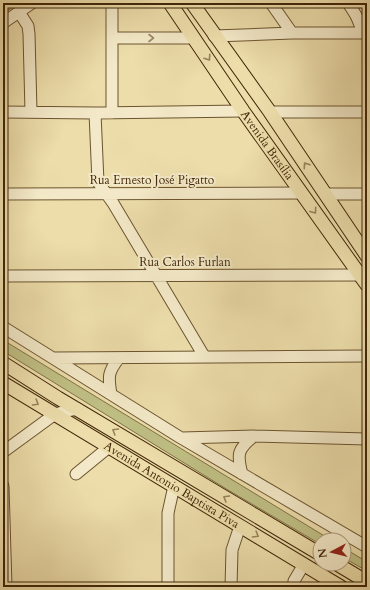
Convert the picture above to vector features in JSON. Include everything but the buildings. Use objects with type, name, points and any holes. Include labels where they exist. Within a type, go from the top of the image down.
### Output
[{"type":"main road","name":"Avenida Brasília","points":[[170,3],[243,111],[301,193],[365,278]]},
{"type":"main road","name":"Avenida Brasília","points":[[192,3],[214,36],[270,112],[367,256]]},
{"type":"main road","name":"Avenida Antonio Baptista Piva","points":[[3,363],[58,398],[312,549]]},
{"type":"main road","name":"Avenida Antonio Baptista Piva","points":[[3,383],[341,587]]},
{"type":"main road","points":[[122,455],[123,448],[132,442]]},
{"type":"main road","points":[[350,572],[367,582]]},
{"type":"street","points":[[3,23],[32,3]]},
{"type":"street","points":[[112,3],[112,113]]},
{"type":"street","points":[[271,3],[292,33]]},
{"type":"street","points":[[214,36],[292,33],[365,33],[356,14],[348,3]]},
{"type":"street","points":[[19,12],[28,26],[30,34],[31,112]]},
{"type":"street","points":[[112,38],[194,38]]},
{"type":"street","points":[[3,112],[112,113],[243,111]]},
{"type":"street","points":[[270,112],[367,112]]},
{"type":"street","points":[[95,113],[98,182],[204,356]]},
{"type":"street","name":"Rua Ernesto José Pigatto","points":[[3,194],[301,193]]},
{"type":"street","points":[[326,194],[367,194]]},
{"type":"street","name":"Rua Carlos Furlan","points":[[3,276],[156,275],[365,278]]},
{"type":"street","points":[[3,327],[181,438],[367,547]]},
{"type":"street","points":[[54,358],[367,356]]},
{"type":"street","points":[[111,394],[109,380],[110,369],[119,358]]},
{"type":"street","points":[[55,414],[58,406],[58,398]]},
{"type":"street","points":[[3,452],[55,414],[78,409]]},
{"type":"street","points":[[181,438],[254,436],[367,439]]},
{"type":"street","points":[[242,474],[238,461],[239,452],[244,443],[254,436]]},
{"type":"street","points":[[76,474],[109,447]]},
{"type":"street","points":[[3,486],[5,586]]},
{"type":"street","points":[[168,587],[168,513],[174,486]]},
{"type":"street","points":[[231,587],[232,550],[240,526]]},
{"type":"street","points":[[294,587],[294,581],[304,564]]},
{"type":"green space","points":[[3,3],[19,3],[3,14]]},
{"type":"green space","points":[[3,340],[318,532],[312,532],[312,539],[228,490],[3,351]]},
{"type":"green space","points":[[352,553],[367,562],[367,571],[352,563]]}]
